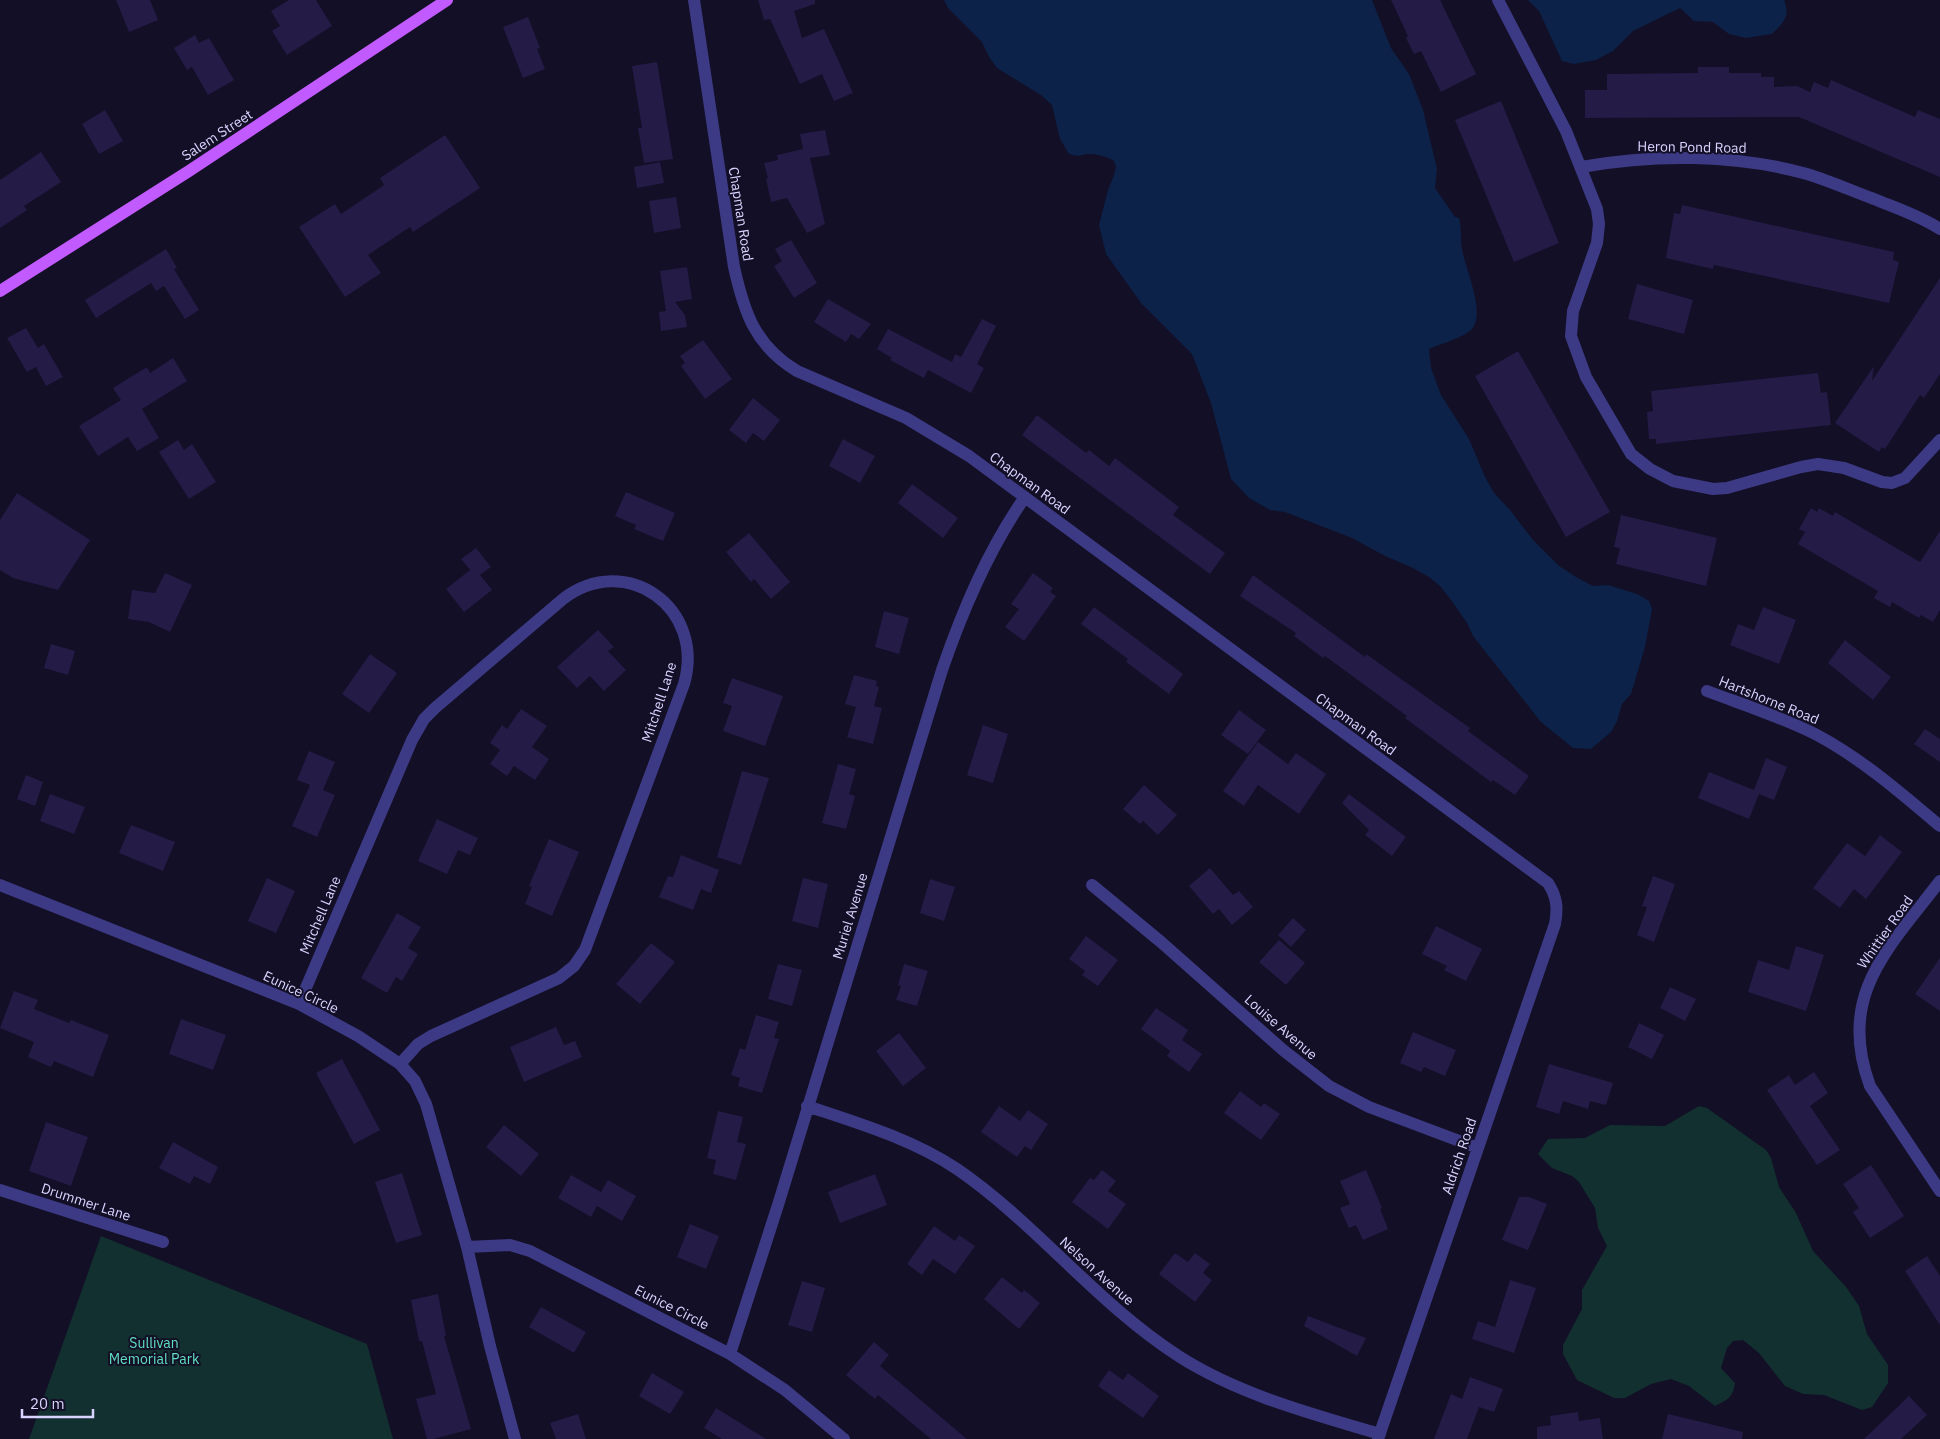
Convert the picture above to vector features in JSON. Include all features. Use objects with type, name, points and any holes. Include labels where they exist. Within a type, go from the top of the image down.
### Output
[{"type":"main road","name":"Salem Street","points":[[0,291],[183,175],[447,0]]},
{"type":"street","name":"Chapman Road","points":[[694,0],[740,296],[751,324],[774,356],[821,382],[883,407],[920,425],[969,456],[1548,883]]},
{"type":"street","points":[[1498,0],[1566,131],[1593,197],[1599,224],[1597,243],[1573,311],[1571,336],[1586,377],[1624,444],[1640,462],[1673,481],[1713,489],[1726,488],[1818,464],[1844,468],[1882,482],[1892,483],[1905,478],[1940,440]]},
{"type":"street","name":"Heron Pond Road","points":[[1581,167],[1635,160],[1690,159],[1749,162],[1783,168],[1839,185],[1940,229]]},
{"type":"street","name":"Muriel Avenue","points":[[730,1354],[942,670],[968,601],[984,566],[1004,528],[1025,497]]},
{"type":"street","name":"Mitchell Lane","points":[[299,1004],[412,740],[424,719],[563,599],[576,590],[592,584],[609,581],[634,584],[649,590],[668,606],[678,619],[687,643],[688,667],[684,684],[585,950],[574,966],[564,975],[431,1036],[418,1044],[400,1064]]},
{"type":"street","name":"Hartshorne Road","points":[[1707,691],[1791,723],[1818,736],[1868,767],[1940,826]]},
{"type":"street","name":"Whittier Road","points":[[1940,881],[1874,971],[1860,1008],[1858,1028],[1863,1068],[1870,1086],[1880,1104],[1940,1191]]},
{"type":"street","name":"Aldrich Road","points":[[1379,1436],[1555,924],[1556,898],[1548,883]]},
{"type":"street","name":"Louise Avenue","points":[[1092,884],[1176,955],[1283,1050],[1329,1086],[1369,1107],[1478,1148]]},
{"type":"street","name":"Eunice Circle","points":[[0,885],[299,1004],[358,1036],[400,1064],[415,1081],[426,1104],[467,1247],[490,1346],[515,1439]]},
{"type":"street","name":"Nelson Avenue","points":[[807,1106],[892,1136],[935,1156],[956,1169],[1008,1209],[1137,1326],[1181,1358],[1241,1388],[1379,1436]]},
{"type":"street","name":"Drummer Lane","points":[[0,1190],[163,1242]]},
{"type":"street","name":"Eunice Circle","points":[[467,1247],[502,1244],[524,1248],[730,1354],[785,1390],[844,1439]]},
{"type":"green space","points":[[1699,1106],[1707,1108],[1766,1150],[1771,1158],[1779,1187],[1796,1213],[1813,1251],[1846,1287],[1859,1306],[1867,1334],[1888,1365],[1888,1383],[1872,1407],[1862,1410],[1824,1395],[1803,1394],[1785,1386],[1759,1353],[1743,1340],[1733,1341],[1727,1348],[1721,1368],[1735,1383],[1734,1388],[1729,1398],[1715,1406],[1689,1386],[1671,1379],[1651,1384],[1625,1398],[1614,1398],[1577,1380],[1563,1354],[1563,1345],[1582,1309],[1582,1290],[1607,1246],[1598,1228],[1595,1208],[1579,1182],[1572,1176],[1552,1168],[1538,1154],[1548,1139],[1585,1138],[1610,1125],[1665,1126]]},
{"type":"green space","name":"Sullivan Memorial Park","points":[[101,1236],[367,1344],[393,1439],[29,1439]]},
{"type":"water","points":[[944,0],[1372,0],[1391,48],[1409,74],[1423,110],[1437,169],[1435,188],[1455,217],[1459,218],[1462,249],[1474,291],[1477,314],[1471,330],[1457,338],[1429,349],[1431,368],[1441,395],[1469,439],[1494,493],[1533,540],[1559,566],[1576,577],[1593,586],[1608,585],[1637,594],[1649,601],[1652,609],[1645,647],[1631,694],[1622,704],[1617,721],[1611,732],[1591,749],[1573,748],[1541,722],[1473,636],[1467,623],[1451,600],[1440,586],[1429,577],[1352,538],[1285,512],[1270,510],[1249,498],[1231,479],[1211,403],[1192,354],[1141,303],[1106,254],[1099,225],[1116,167],[1114,161],[1096,155],[1087,154],[1079,156],[1069,154],[1060,139],[1052,105],[1041,95],[997,68],[982,42],[948,8]]},
{"type":"water","points":[[1528,0],[1784,0],[1787,11],[1785,19],[1772,34],[1746,38],[1729,34],[1713,22],[1694,21],[1680,8],[1633,31],[1613,51],[1596,60],[1574,64],[1562,61],[1539,11]]},
{"type":"building","points":[[116,0],[150,0],[158,20],[129,32]]},
{"type":"building","points":[[289,0],[316,0],[332,26],[287,55],[272,31],[280,26],[271,11]]},
{"type":"building","points":[[758,0],[815,0],[815,4],[794,11],[802,38],[824,29],[853,93],[834,101],[822,74],[800,84],[770,19],[764,20]]},
{"type":"building","points":[[1391,0],[1440,0],[1476,74],[1441,92],[1421,51],[1414,54],[1406,38],[1408,36]]},
{"type":"building","points":[[528,17],[540,48],[537,49],[545,69],[523,78],[503,27]]},
{"type":"building","points":[[195,35],[199,43],[209,38],[234,80],[208,95],[192,67],[187,70],[174,48]]},
{"type":"building","points":[[657,62],[673,159],[644,163],[638,128],[642,128],[632,66]]},
{"type":"building","points":[[1698,67],[1729,67],[1729,73],[1761,73],[1761,77],[1774,77],[1774,87],[1797,86],[1810,92],[1814,82],[1828,88],[1831,80],[1915,117],[1918,110],[1940,119],[1940,177],[1799,117],[1585,118],[1585,90],[1607,90],[1607,74],[1698,73]]},
{"type":"building","points":[[1501,101],[1559,243],[1514,262],[1455,120]]},
{"type":"building","points":[[105,110],[123,141],[99,154],[82,124]]},
{"type":"building","points":[[825,130],[830,155],[810,158],[825,224],[807,233],[787,198],[771,202],[764,163],[778,160],[777,155],[803,149],[800,134]]},
{"type":"building","points":[[445,135],[480,188],[413,232],[410,227],[368,255],[381,273],[345,297],[299,227],[335,204],[341,214],[384,185],[380,178]]},
{"type":"building","points":[[41,152],[61,182],[24,206],[27,210],[0,228],[0,180]]},
{"type":"building","points":[[660,162],[664,183],[637,188],[634,167]]},
{"type":"building","points":[[676,197],[681,228],[654,233],[649,201]]},
{"type":"building","points":[[1682,205],[1894,252],[1893,260],[1899,262],[1889,303],[1714,265],[1713,269],[1666,258],[1674,213],[1680,214]]},
{"type":"building","points":[[791,240],[817,283],[794,298],[774,266],[782,261],[775,249]]},
{"type":"building","points":[[166,249],[177,268],[174,269],[199,310],[185,319],[164,286],[156,291],[151,283],[96,318],[85,300]]},
{"type":"building","points":[[687,267],[692,299],[675,302],[685,315],[687,327],[661,331],[659,312],[666,311],[660,271]]},
{"type":"building","points":[[1940,278],[1940,374],[1924,398],[1920,395],[1885,449],[1882,447],[1879,452],[1835,423],[1874,366],[1872,381]]},
{"type":"building","points":[[1637,284],[1693,300],[1684,334],[1628,319]]},
{"type":"building","points":[[828,299],[871,324],[859,339],[851,334],[846,342],[814,322]]},
{"type":"building","points":[[982,319],[996,326],[977,364],[984,368],[971,393],[928,370],[924,378],[890,360],[892,358],[877,349],[888,329],[952,362],[955,354],[961,357]]},
{"type":"building","points":[[26,328],[38,348],[44,344],[63,377],[46,386],[36,367],[27,372],[7,338]]},
{"type":"building","points":[[703,340],[732,379],[705,399],[681,366],[685,363],[680,356]]},
{"type":"building","points":[[1518,351],[1610,512],[1566,537],[1475,376]]},
{"type":"building","points":[[173,358],[187,381],[142,409],[159,438],[137,451],[128,437],[98,456],[79,426],[121,400],[113,388],[147,367],[150,373]]},
{"type":"building","points":[[1818,373],[1821,393],[1827,392],[1831,425],[1656,444],[1656,439],[1649,439],[1647,412],[1653,411],[1651,391]]},
{"type":"building","points":[[753,398],[780,420],[764,441],[753,433],[746,443],[729,430]]},
{"type":"building","points":[[1037,415],[1086,453],[1089,450],[1109,466],[1115,458],[1179,507],[1173,515],[1225,553],[1210,574],[1022,435]]},
{"type":"building","points":[[843,439],[875,456],[860,483],[829,466]]},
{"type":"building","points":[[178,440],[184,450],[192,444],[216,482],[189,499],[159,452]]},
{"type":"building","points":[[912,484],[958,518],[943,538],[898,503]]},
{"type":"building","points":[[626,492],[675,513],[663,541],[634,529],[636,525],[615,516]]},
{"type":"building","points":[[17,493],[90,540],[58,590],[13,578],[0,570],[0,520]]},
{"type":"building","points":[[1811,508],[1817,512],[1819,508],[1833,516],[1835,512],[1920,562],[1940,531],[1940,610],[1933,622],[1921,615],[1919,618],[1892,602],[1890,607],[1874,598],[1878,591],[1798,544],[1805,532],[1799,529]]},
{"type":"building","points":[[1621,515],[1717,538],[1706,586],[1616,564],[1620,548],[1614,547]]},
{"type":"building","points":[[749,533],[790,582],[771,599],[754,579],[751,582],[726,552]]},
{"type":"building","points":[[476,548],[491,567],[480,575],[492,590],[464,612],[446,589],[470,570],[461,559]]},
{"type":"building","points":[[165,573],[192,585],[170,632],[149,622],[128,619],[132,590],[155,593]]},
{"type":"building","points":[[1033,573],[1053,588],[1050,592],[1056,596],[1024,641],[1005,627],[1019,609],[1011,604]]},
{"type":"building","points":[[1253,575],[1365,657],[1366,654],[1470,728],[1468,731],[1529,776],[1515,795],[1493,780],[1491,782],[1405,718],[1407,716],[1325,656],[1323,658],[1294,636],[1296,633],[1240,596]]},
{"type":"building","points":[[1094,607],[1183,674],[1169,694],[1126,662],[1128,659],[1081,624]]},
{"type":"building","points":[[1763,607],[1796,620],[1779,664],[1730,645],[1738,624],[1754,630]]},
{"type":"building","points":[[884,611],[909,618],[899,654],[875,647]]},
{"type":"building","points":[[598,630],[614,647],[608,651],[626,670],[604,691],[590,676],[577,688],[557,667]]},
{"type":"building","points":[[1845,640],[1891,677],[1873,700],[1828,663]]},
{"type":"building","points":[[51,644],[75,651],[68,675],[44,668]]},
{"type":"building","points":[[370,654],[397,673],[369,713],[342,694]]},
{"type":"building","points":[[854,675],[877,681],[876,686],[879,687],[874,706],[882,708],[873,744],[847,737],[856,707],[845,704]]},
{"type":"building","points":[[732,678],[783,696],[765,746],[723,731],[732,706],[723,703]]},
{"type":"building","points":[[521,709],[547,726],[532,747],[549,759],[535,780],[514,766],[507,776],[490,764],[500,750],[490,743],[502,725],[507,729]]},
{"type":"building","points":[[1239,710],[1266,730],[1248,754],[1221,735]]},
{"type":"building","points":[[983,725],[1008,734],[993,783],[967,775]]},
{"type":"building","points":[[1925,729],[1940,739],[1940,762],[1914,744]]},
{"type":"building","points":[[1258,742],[1288,764],[1296,753],[1326,774],[1299,814],[1258,785],[1244,806],[1223,791]]},
{"type":"building","points":[[309,751],[335,762],[323,790],[335,795],[317,837],[292,826],[310,785],[297,780]]},
{"type":"building","points":[[1766,758],[1787,767],[1774,800],[1759,794],[1749,819],[1698,798],[1709,772],[1754,790]]},
{"type":"building","points":[[838,764],[856,769],[849,794],[855,796],[846,829],[822,823]]},
{"type":"building","points":[[742,771],[769,778],[741,865],[717,857]]},
{"type":"building","points":[[26,775],[43,782],[35,806],[17,799]]},
{"type":"building","points":[[1144,785],[1177,815],[1158,835],[1143,821],[1140,824],[1123,809]]},
{"type":"building","points":[[50,794],[85,807],[74,834],[40,821]]},
{"type":"building","points":[[1349,794],[1406,837],[1392,856],[1365,835],[1369,830],[1342,803]]},
{"type":"building","points":[[437,819],[478,838],[470,855],[458,850],[447,874],[418,861]]},
{"type":"building","points":[[131,825],[175,842],[163,871],[119,853]]},
{"type":"building","points":[[1880,835],[1902,852],[1866,899],[1854,889],[1840,908],[1813,888],[1847,843],[1865,856]]},
{"type":"building","points":[[549,839],[579,852],[552,916],[525,904],[532,887],[529,886]]},
{"type":"building","points":[[681,855],[719,870],[711,893],[701,889],[693,910],[659,897],[668,876],[673,877]]},
{"type":"building","points":[[1210,868],[1233,895],[1239,891],[1253,907],[1232,925],[1219,909],[1213,914],[1189,886]]},
{"type":"building","points":[[1653,876],[1675,884],[1654,942],[1637,935],[1647,907],[1642,906]]},
{"type":"building","points":[[267,878],[295,891],[276,933],[248,921]]},
{"type":"building","points":[[803,878],[828,884],[818,928],[792,921]]},
{"type":"building","points":[[930,879],[955,887],[944,921],[920,913]]},
{"type":"building","points":[[397,913],[421,927],[408,948],[418,954],[402,981],[396,977],[387,993],[361,978]]},
{"type":"building","points":[[1293,918],[1306,930],[1291,947],[1278,935]]},
{"type":"building","points":[[1436,926],[1482,949],[1466,981],[1444,970],[1447,966],[1422,954]]},
{"type":"building","points":[[1086,936],[1118,960],[1098,986],[1082,975],[1085,971],[1069,959]]},
{"type":"building","points":[[1279,940],[1305,963],[1286,985],[1259,962]]},
{"type":"building","points":[[651,943],[675,962],[640,1004],[616,984]]},
{"type":"building","points":[[1796,946],[1824,955],[1806,1011],[1748,992],[1758,960],[1789,970]]},
{"type":"building","points":[[1940,958],[1940,1011],[1915,994]]},
{"type":"building","points":[[778,964],[802,970],[792,1006],[768,999]]},
{"type":"building","points":[[904,964],[928,971],[917,1006],[896,1000],[901,986],[898,985]]},
{"type":"building","points":[[1670,987],[1696,999],[1685,1021],[1660,1008]]},
{"type":"building","points":[[14,991],[38,1000],[34,1009],[69,1023],[71,1020],[109,1035],[93,1077],[54,1061],[51,1067],[28,1057],[34,1042],[0,1028]]},
{"type":"building","points":[[1156,1008],[1188,1030],[1182,1040],[1202,1054],[1189,1072],[1167,1056],[1170,1051],[1141,1029]]},
{"type":"building","points":[[756,1015],[779,1022],[774,1038],[779,1039],[762,1093],[738,1086],[740,1078],[731,1075],[740,1048],[745,1050]]},
{"type":"building","points":[[181,1019],[226,1035],[213,1070],[169,1054]]},
{"type":"building","points":[[1639,1023],[1664,1035],[1652,1059],[1628,1047]]},
{"type":"building","points":[[556,1027],[564,1045],[575,1041],[582,1057],[524,1082],[510,1047]]},
{"type":"building","points":[[1413,1032],[1456,1050],[1445,1076],[1424,1067],[1421,1072],[1400,1063]]},
{"type":"building","points":[[899,1033],[926,1068],[903,1086],[876,1051]]},
{"type":"building","points":[[342,1059],[380,1130],[354,1144],[316,1073]]},
{"type":"building","points":[[1549,1064],[1613,1083],[1606,1105],[1590,1101],[1588,1109],[1563,1101],[1559,1114],[1536,1107]]},
{"type":"building","points":[[1814,1072],[1828,1093],[1810,1106],[1840,1150],[1817,1165],[1767,1090],[1789,1075],[1795,1085]]},
{"type":"building","points":[[1240,1091],[1261,1107],[1264,1103],[1280,1114],[1261,1140],[1224,1113]]},
{"type":"building","points":[[999,1106],[1020,1121],[1028,1110],[1048,1124],[1031,1150],[1025,1146],[1017,1157],[981,1132]]},
{"type":"building","points":[[718,1111],[743,1117],[737,1142],[746,1144],[736,1180],[713,1174],[716,1160],[707,1158]]},
{"type":"building","points":[[46,1122],[88,1137],[71,1186],[29,1171]]},
{"type":"building","points":[[504,1125],[539,1154],[521,1176],[486,1147]]},
{"type":"building","points":[[173,1142],[218,1167],[210,1184],[194,1176],[190,1184],[159,1168]]},
{"type":"building","points":[[1871,1165],[1904,1216],[1870,1238],[1853,1212],[1859,1208],[1843,1184]]},
{"type":"building","points":[[1102,1170],[1116,1181],[1108,1191],[1126,1204],[1108,1229],[1072,1202],[1090,1178],[1094,1180]]},
{"type":"building","points":[[1366,1170],[1382,1208],[1380,1209],[1388,1229],[1363,1240],[1356,1225],[1349,1228],[1340,1208],[1350,1204],[1340,1181]]},
{"type":"building","points":[[402,1173],[422,1235],[396,1243],[375,1182]]},
{"type":"building","points":[[875,1174],[887,1205],[840,1223],[828,1192]]},
{"type":"building","points":[[571,1175],[601,1192],[608,1180],[636,1196],[622,1221],[597,1206],[591,1217],[558,1198]]},
{"type":"building","points":[[1519,1197],[1529,1197],[1547,1204],[1528,1250],[1502,1240]]},
{"type":"building","points":[[690,1224],[719,1236],[706,1269],[677,1257]]},
{"type":"building","points":[[934,1226],[955,1241],[959,1235],[975,1246],[955,1274],[933,1259],[922,1275],[907,1264]]},
{"type":"building","points":[[1175,1253],[1188,1262],[1195,1253],[1210,1264],[1203,1273],[1212,1280],[1195,1302],[1159,1274]]},
{"type":"building","points":[[1927,1256],[1940,1276],[1940,1325],[1905,1271]]},
{"type":"building","points":[[1002,1277],[1022,1293],[1024,1290],[1040,1303],[1019,1329],[984,1299]]},
{"type":"building","points":[[1510,1280],[1536,1288],[1514,1353],[1472,1339],[1478,1321],[1495,1327]]},
{"type":"building","points":[[802,1281],[825,1288],[812,1332],[788,1325]]},
{"type":"building","points":[[438,1294],[446,1336],[444,1336],[471,1429],[434,1439],[427,1439],[416,1399],[436,1394],[422,1341],[419,1341],[411,1300]]},
{"type":"building","points":[[541,1307],[586,1332],[574,1353],[529,1327]]},
{"type":"building","points":[[1308,1316],[1366,1338],[1357,1356],[1304,1326]]},
{"type":"building","points":[[874,1342],[889,1355],[880,1366],[967,1439],[931,1439],[878,1395],[875,1399],[846,1375]]},
{"type":"building","points":[[1109,1370],[1123,1380],[1128,1373],[1159,1396],[1143,1418],[1098,1386]]},
{"type":"building","points":[[652,1373],[684,1392],[670,1414],[639,1396]]},
{"type":"building","points":[[1470,1377],[1503,1389],[1494,1412],[1479,1407],[1467,1439],[1434,1439],[1451,1394],[1462,1399]]},
{"type":"building","points":[[1909,1396],[1927,1415],[1901,1439],[1864,1439]]},
{"type":"building","points":[[716,1408],[766,1439],[722,1439],[704,1428]]},
{"type":"building","points":[[1578,1412],[1579,1421],[1600,1418],[1603,1439],[1537,1439],[1537,1427],[1551,1425],[1550,1416]]},
{"type":"building","points":[[578,1414],[586,1439],[556,1439],[550,1423]]},
{"type":"building","points":[[1668,1414],[1743,1432],[1742,1439],[1662,1439]]}]
